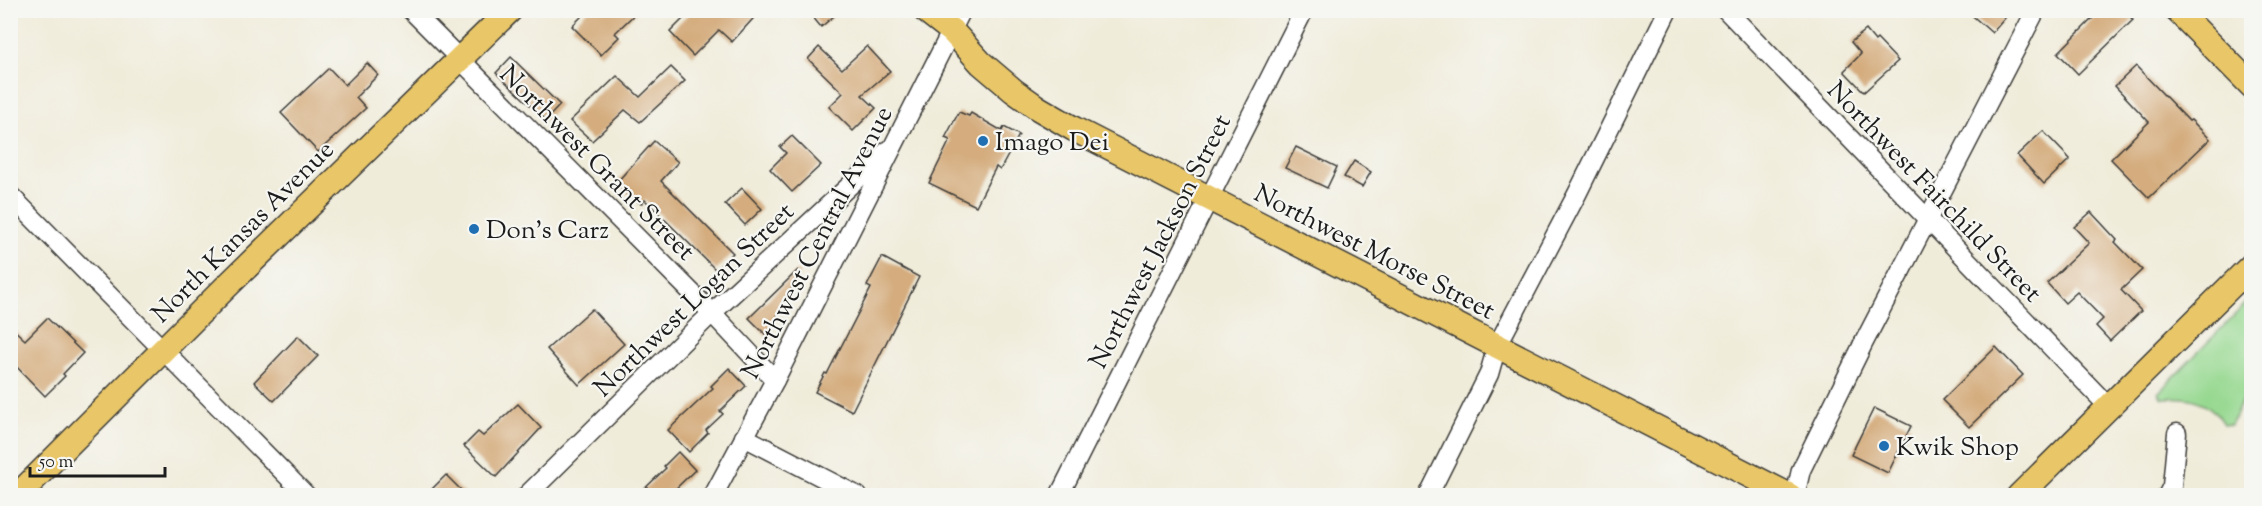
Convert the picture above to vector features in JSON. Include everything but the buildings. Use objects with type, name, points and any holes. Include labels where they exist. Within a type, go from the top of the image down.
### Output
[{"type":"main road","name":"North Kansas Avenue","points":[[17,495],[510,10]]},
{"type":"main road","name":"Northwest Morse Street","points":[[925,10],[953,17],[981,63],[1038,108],[1497,346],[1792,495]]},
{"type":"main road","points":[[2177,10],[2252,86]]},
{"type":"main road","points":[[2019,495],[2252,265]]},
{"type":"street","name":"Northwest Grant Street","points":[[411,10],[712,313],[775,380]]},
{"type":"street","name":"Northwest Jackson Street","points":[[1059,495],[1304,10]]},
{"type":"street","points":[[1428,495],[1489,374],[1497,346],[1577,194],[1668,10]]},
{"type":"street","name":"Northwest Fairchild Street","points":[[1726,10],[2108,406]]},
{"type":"street","points":[[1792,495],[1800,470],[2036,10]]},
{"type":"street","name":"Northwest Central Avenue","points":[[713,495],[775,380],[897,141],[953,17]]},
{"type":"street","name":"Northwest Logan Street","points":[[526,495],[712,313],[897,141]]},
{"type":"street","points":[[10,195],[307,495]]},
{"type":"street","points":[[2167,495],[2172,486],[2177,434]]},
{"type":"street","points":[[744,436],[858,495]]},
{"type":"green space","points":[[2251,298],[2251,380],[2231,425],[2223,424],[2205,404],[2189,399],[2162,398],[2158,393]]},
{"type":"place","name":"Imago Dei","points":[[983,141]]},
{"type":"place","name":"Don's Carz","points":[[474,229]]},
{"type":"place","name":"Kwik Shop","points":[[1884,446]]}]
